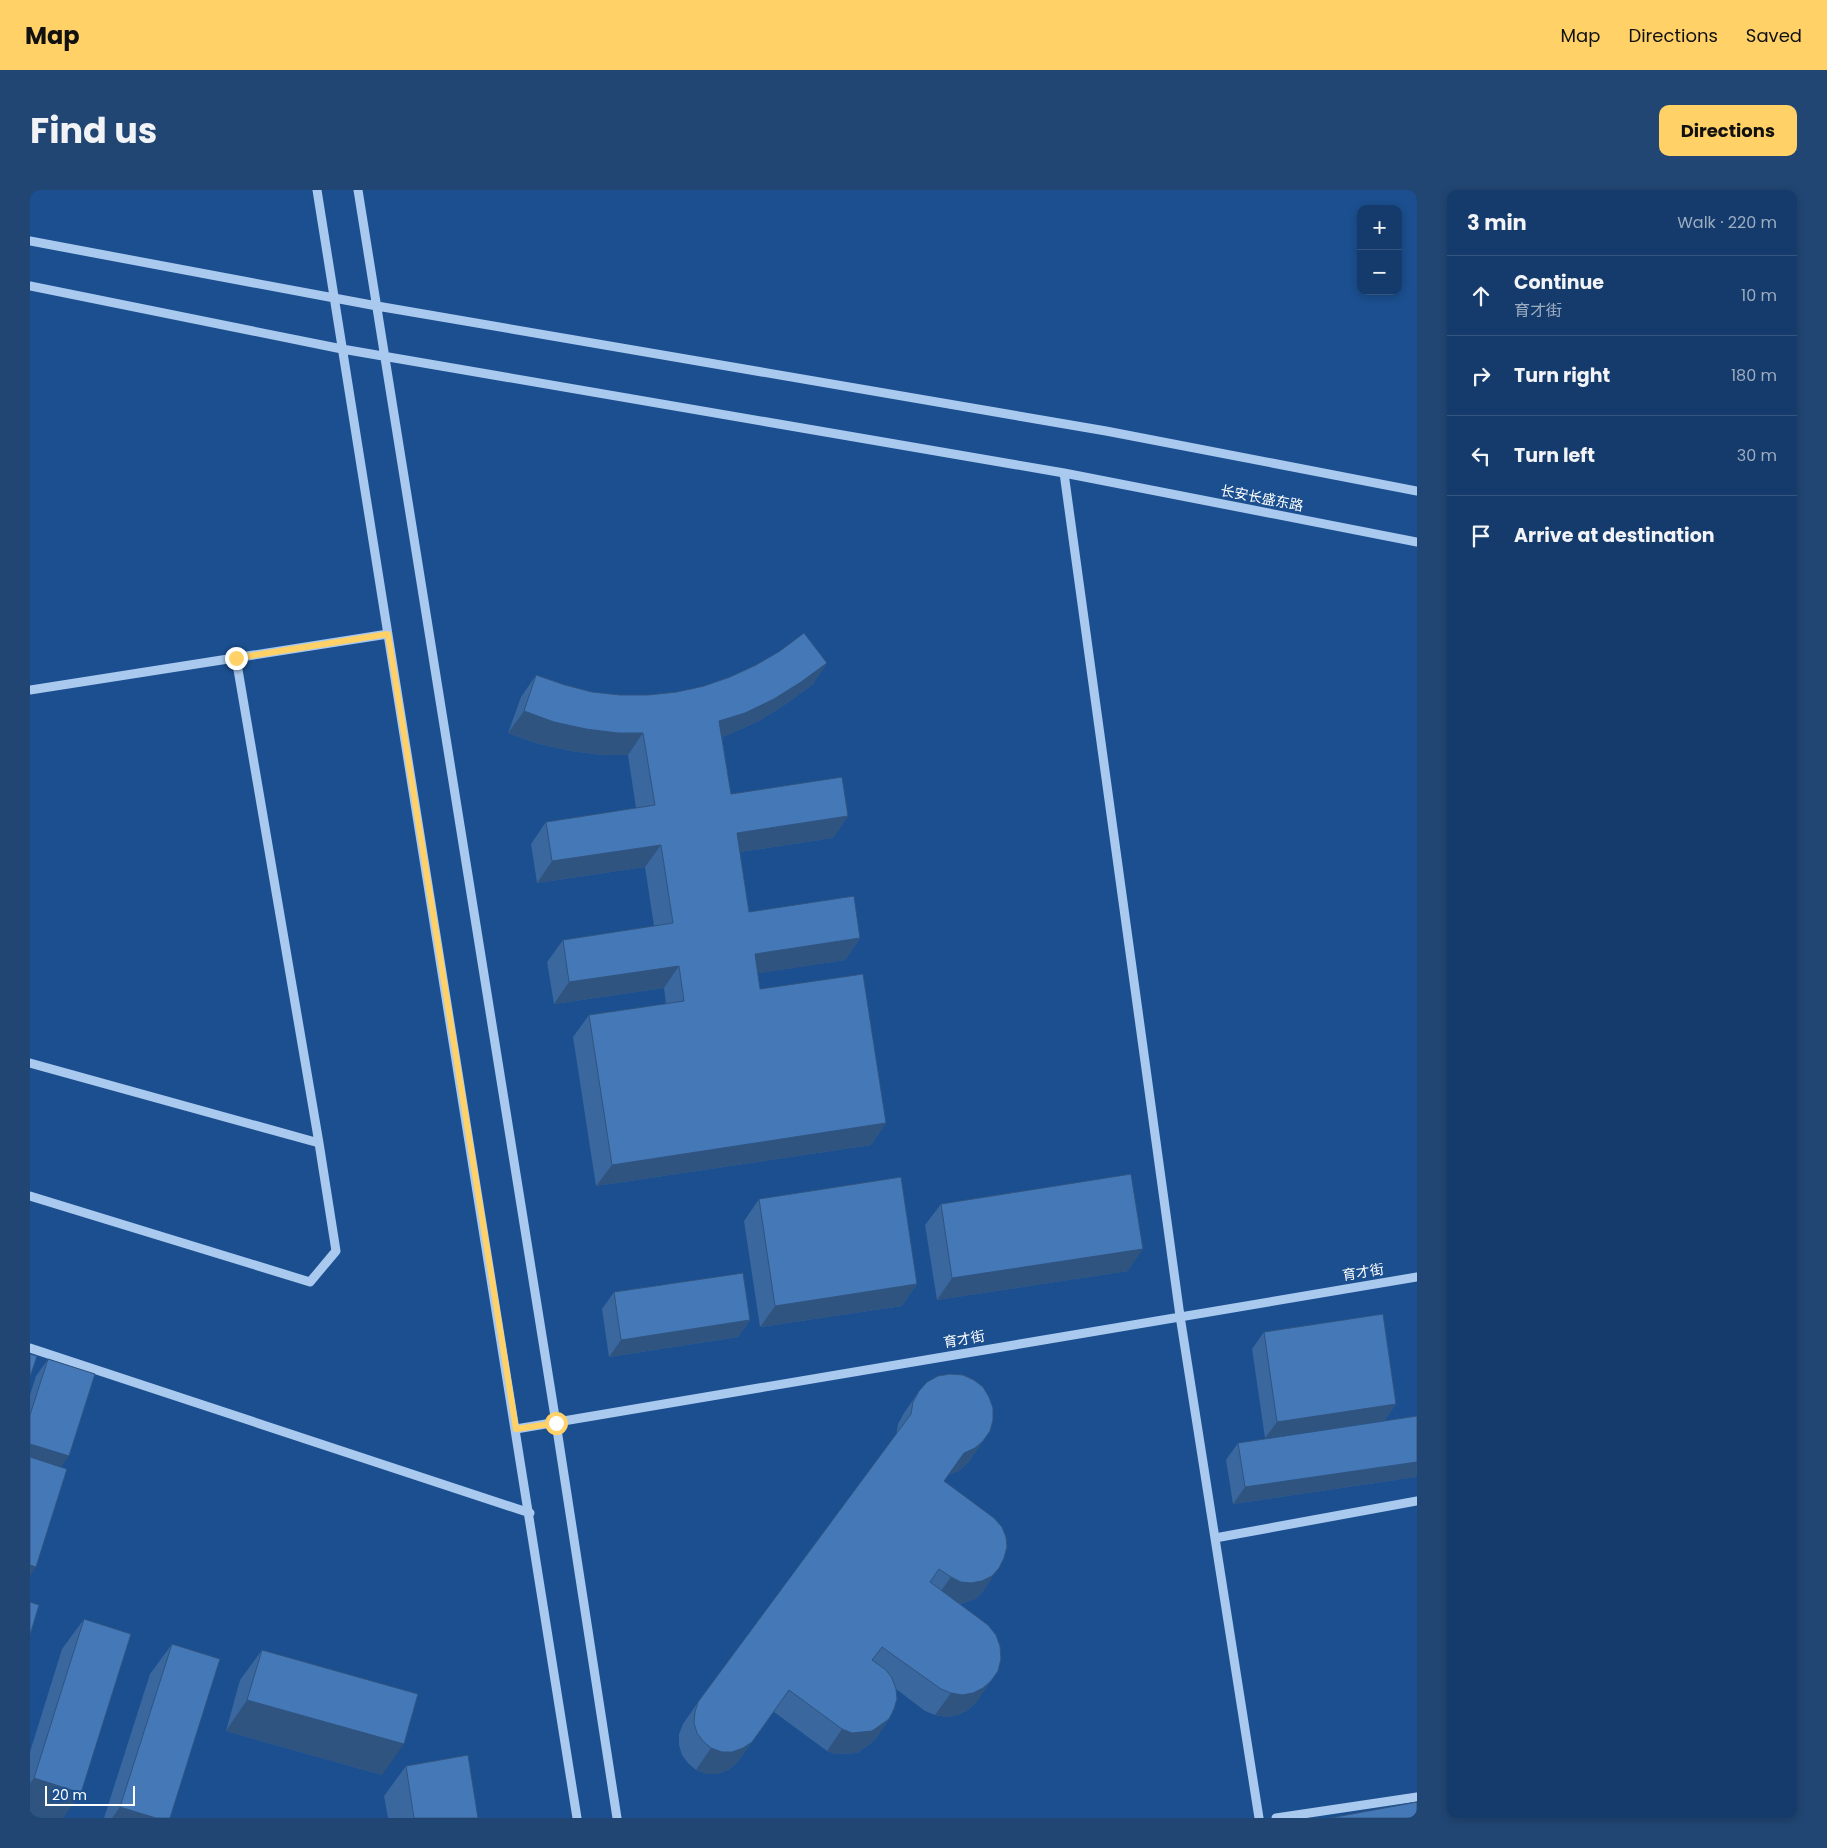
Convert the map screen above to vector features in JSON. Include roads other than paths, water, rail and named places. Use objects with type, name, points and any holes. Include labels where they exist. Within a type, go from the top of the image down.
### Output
[{"type":"street","points":[[317,190],[530,1512],[577,1818]]},
{"type":"street","points":[[358,190],[556,1423],[617,1818]]},
{"type":"street","points":[[30,241],[377,306],[1106,431],[1417,491]]},
{"type":"street","name":"长安长盛东路","points":[[30,286],[384,357],[1064,472],[1417,542]]},
{"type":"street","points":[[1064,472],[1180,1316],[1259,1818]]},
{"type":"street","points":[[30,690],[388,634]]},
{"type":"street","points":[[30,1196],[310,1282],[336,1251],[236,658]]},
{"type":"street","points":[[30,1063],[319,1143]]},
{"type":"street","name":"育才街","points":[[516,1429],[1417,1277]]},
{"type":"street","points":[[30,1348],[530,1512]]},
{"type":"street","points":[[1215,1538],[1417,1501]]},
{"type":"street","points":[[1276,1818],[1417,1797]]}]
